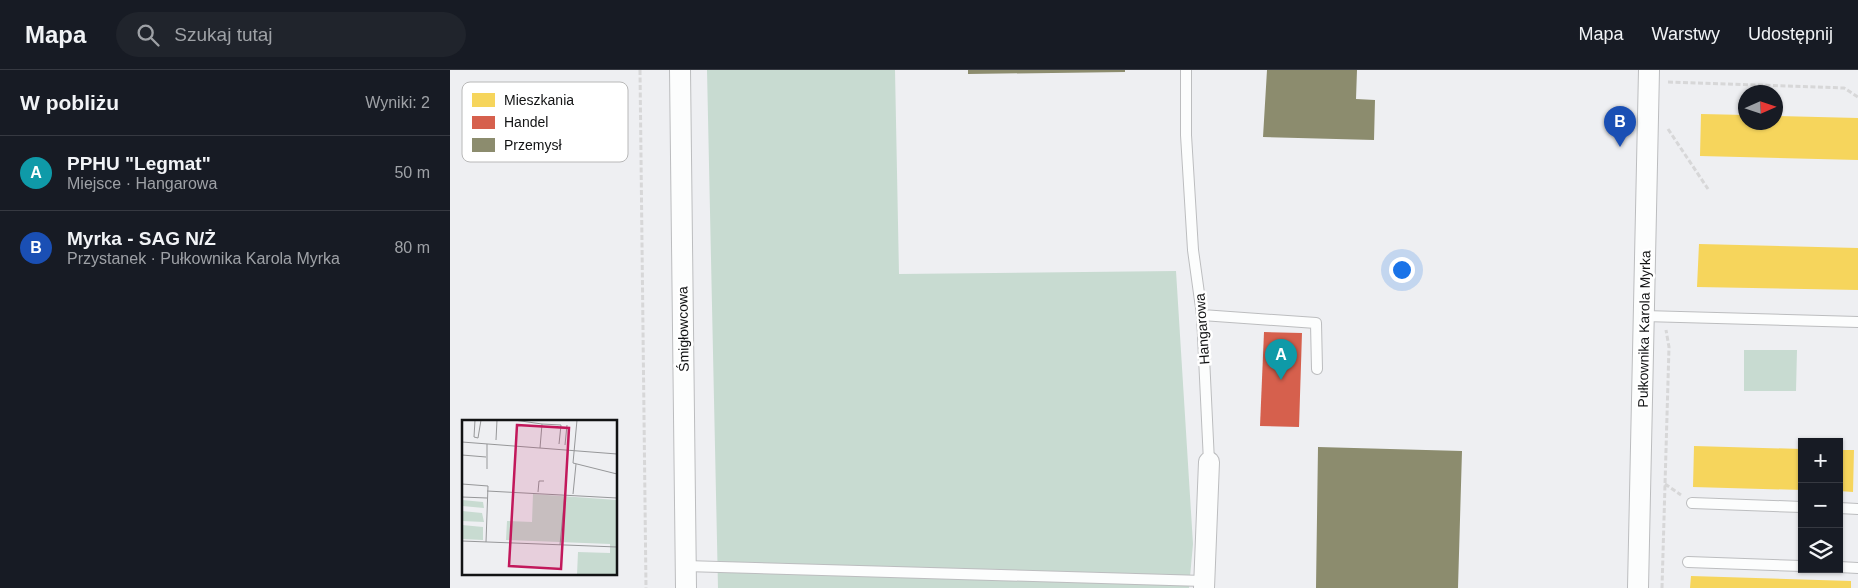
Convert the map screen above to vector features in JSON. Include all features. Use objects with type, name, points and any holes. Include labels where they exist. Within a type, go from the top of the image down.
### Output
[{"type":"street","name":"Śmigłowcowa","points":[[680,70],[686,588]]},
{"type":"street","name":"Pułkownika Karola Myrka","points":[[1638,588],[1649,70]]},
{"type":"street","name":"Hangarowa","points":[[1204,584],[1209,462]]},
{"type":"lane","name":"Hangarowa","points":[[1186,70],[1186,135],[1193,240],[1202,314],[1209,462]]},
{"type":"lane","points":[[1202,314],[1316,323],[1317,369]]},
{"type":"lane","points":[[1644,316],[1858,322]]},
{"type":"lane","points":[[1692,503],[1798,507]]},
{"type":"lane","points":[[1843,508],[1858,509]]},
{"type":"lane","points":[[1688,562],[1798,566]]},
{"type":"lane","points":[[685,566],[1204,584]]},
{"type":"lane","points":[[1843,567],[1858,568]]},
{"type":"path","points":[[640,70],[646,588]]},
{"type":"path","points":[[1668,82],[1844,88],[1858,97]]},
{"type":"path","points":[[1668,128],[1708,189]]},
{"type":"green space","points":[[707,70],[895,70],[899,274],[1176,271],[1193,544],[1189,588],[718,588]]},
{"type":"green space","points":[[1744,350],[1797,350],[1796,391],[1744,391]]},
{"type":"building: Mieszkania","points":[[1701,114],[1738,115],[1738,130],[1783,130],[1783,116],[1858,118],[1858,160],[1700,156]]},
{"type":"building: Mieszkania","points":[[1699,244],[1858,248],[1858,290],[1697,287]]},
{"type":"building: Mieszkania","points":[[1694,446],[1798,449],[1798,490],[1693,487]]},
{"type":"building: Mieszkania","points":[[1843,450],[1854,450],[1853,492],[1843,491]]},
{"type":"building: Mieszkania","points":[[1691,576],[1851,581],[1851,588],[1690,588]]},
{"type":"building: Handel","points":[[1264,332],[1302,333],[1299,427],[1260,426]]},
{"type":"building: Przemysł","points":[[968,70],[1125,70],[1125,72],[968,74]]},
{"type":"building: Przemysł","points":[[1267,70],[1357,70],[1356,99],[1375,100],[1374,140],[1263,137]]},
{"type":"building: Przemysł","points":[[1318,447],[1462,451],[1458,588],[1316,588]]},
{"type":"place","name":"Myrka - SAG N/Ż","points":[[1620,147]]},
{"type":"place","name":"PPHU \"Legmat\"","points":[[1281,380]]}]
